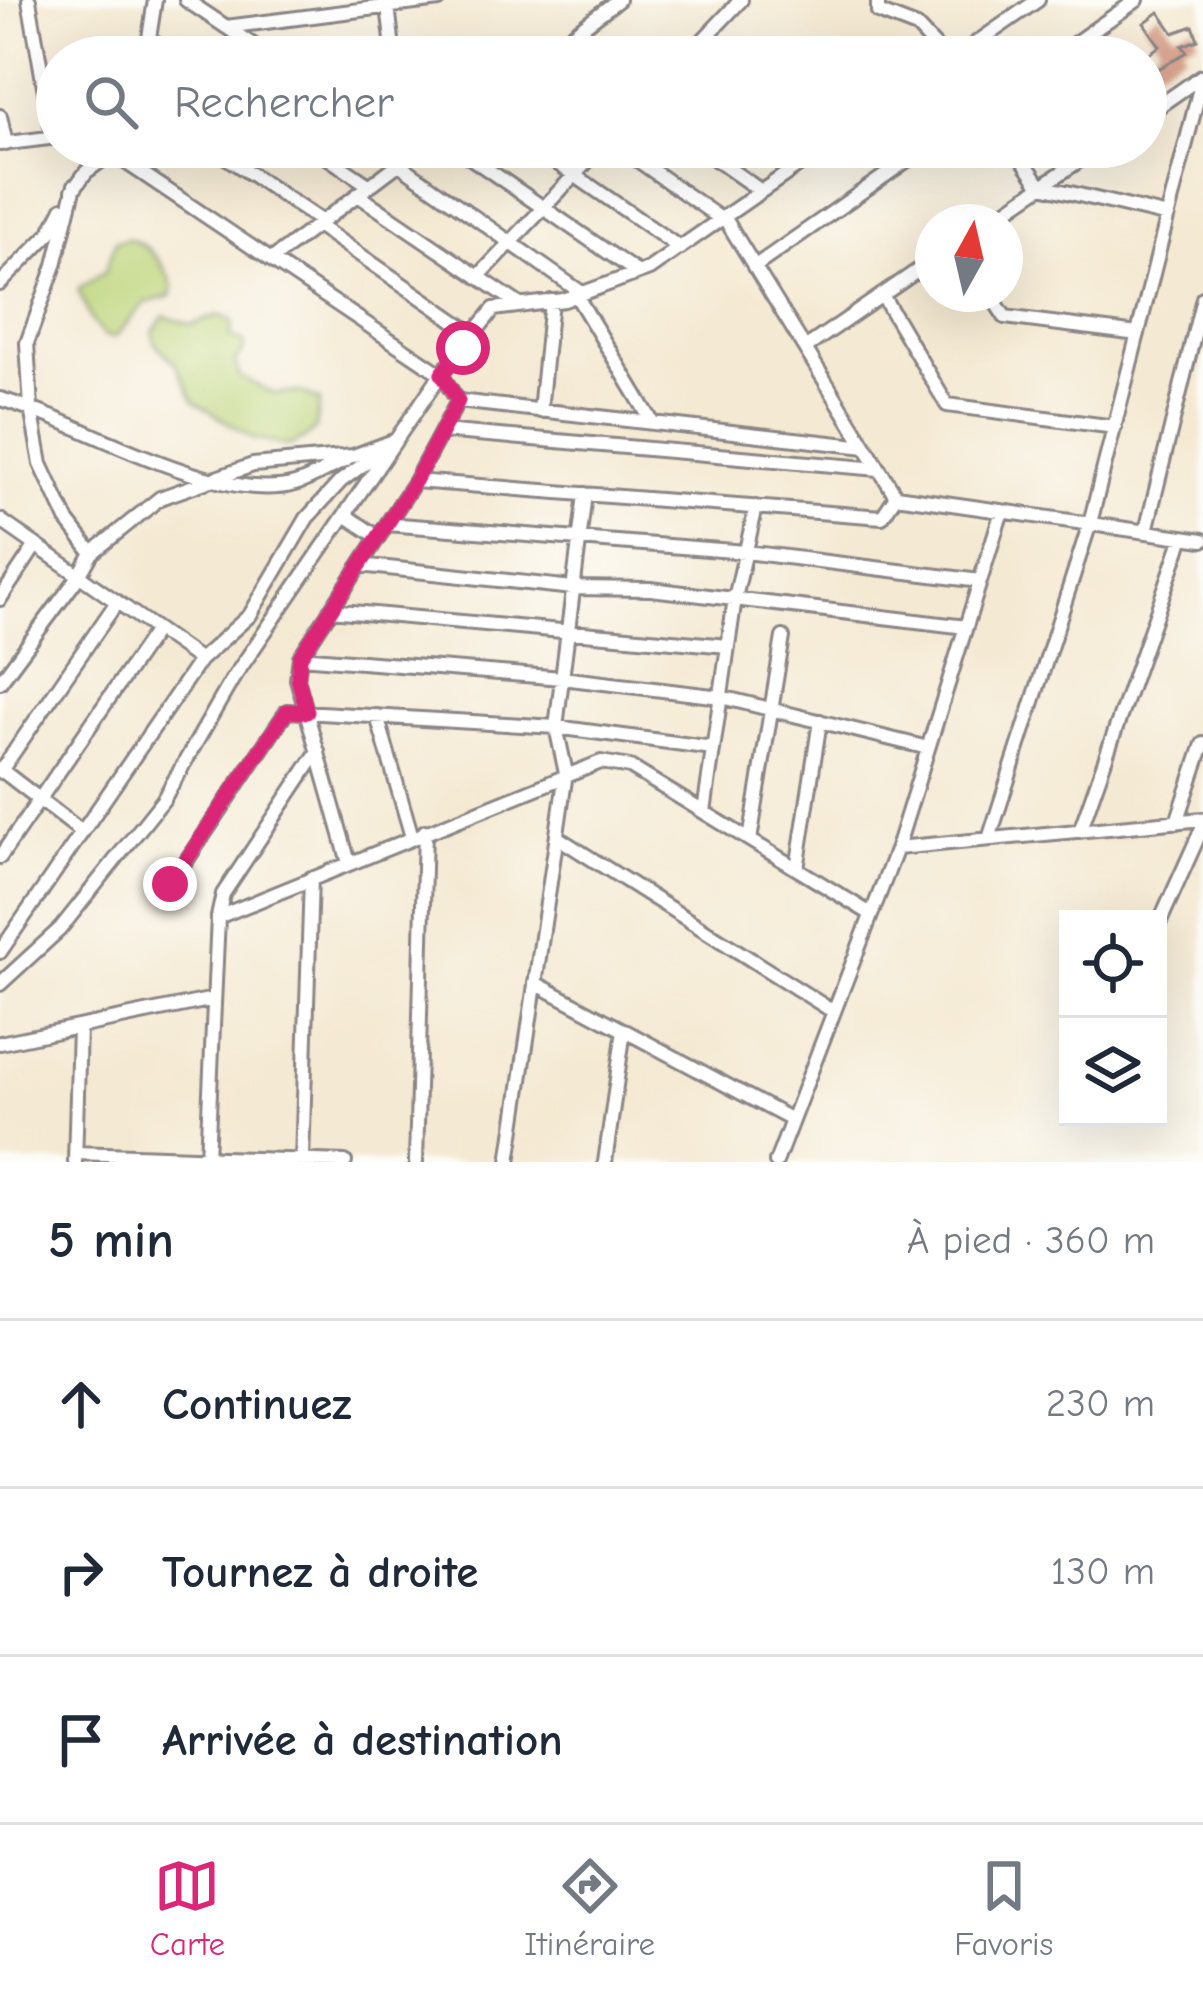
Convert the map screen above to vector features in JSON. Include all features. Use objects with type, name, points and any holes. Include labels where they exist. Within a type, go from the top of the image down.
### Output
[{"type":"street","points":[[29,0],[36,37]]},
{"type":"street","points":[[149,36],[155,0]]},
{"type":"street","points":[[186,0],[240,36]]},
{"type":"street","points":[[226,27],[439,0]]},
{"type":"street","points":[[569,36],[618,0]]},
{"type":"street","points":[[707,36],[741,0]]},
{"type":"street","points":[[878,0],[878,12],[917,27],[925,36]]},
{"type":"street","points":[[986,36],[1038,0]]},
{"type":"street","points":[[1085,36],[1137,0]]},
{"type":"street","points":[[388,7],[391,36]]},
{"type":"street","points":[[989,839],[1090,523],[1203,76],[1167,101]]},
{"type":"street","points":[[0,116],[3,144],[36,140]]},
{"type":"street","points":[[0,284],[51,232],[75,185],[92,168]]},
{"type":"street","points":[[134,168],[442,374],[458,401]]},
{"type":"street","points":[[240,168],[474,334]]},
{"type":"street","points":[[337,168],[520,305]]},
{"type":"street","points":[[271,260],[393,168]]},
{"type":"street","points":[[404,168],[579,294],[653,423]]},
{"type":"street","points":[[486,168],[638,273]]},
{"type":"street","points":[[564,168],[680,248]]},
{"type":"street","points":[[478,277],[581,168]]},
{"type":"street","points":[[650,168],[723,218],[896,496],[1203,540]]},
{"type":"street","points":[[728,168],[761,191]]},
{"type":"street","points":[[0,984],[60,928],[163,800],[232,680],[442,374],[494,309],[579,294],[638,273],[795,168]]},
{"type":"street","points":[[754,267],[896,168]]},
{"type":"street","points":[[1029,168],[1041,186],[1168,216]]},
{"type":"street","points":[[1015,204],[1068,168]]},
{"type":"street","points":[[75,185],[55,265],[27,343],[41,464],[67,520],[92,553]]},
{"type":"street","points":[[805,348],[915,272]]},
{"type":"street","points":[[882,295],[947,405],[1115,427]]},
{"type":"street","points":[[1146,531],[1203,298]]},
{"type":"street","points":[[540,410],[551,301]]},
{"type":"street","points":[[1002,312],[1005,317],[1138,334]]},
{"type":"street","points":[[0,399],[209,480],[262,487],[295,484],[396,440]]},
{"type":"street","points":[[458,401],[866,447]]},
{"type":"street","points":[[349,863],[298,679],[300,657],[415,481],[458,401]]},
{"type":"street","points":[[442,431],[879,469]]},
{"type":"street","points":[[0,952],[200,660],[250,615],[307,518],[341,481],[396,440]]},
{"type":"street","points":[[0,682],[92,553],[160,498],[253,465],[353,457]]},
{"type":"street","points":[[415,481],[882,517],[896,496]]},
{"type":"street","points":[[509,1162],[566,773],[556,727],[585,494]]},
{"type":"street","points":[[704,812],[735,598],[756,507]]},
{"type":"street","points":[[776,1162],[896,848],[1002,511]]},
{"type":"street","points":[[345,515],[378,537]]},
{"type":"street","points":[[0,520],[200,660]]},
{"type":"street","points":[[387,524],[746,553],[980,580]]},
{"type":"street","points":[[1080,831],[1183,537]]},
{"type":"street","points":[[0,599],[36,545]]},
{"type":"street","points":[[359,565],[574,588],[735,598],[966,627]]},
{"type":"street","points":[[82,832],[0,770],[117,602]]},
{"type":"street","points":[[330,610],[728,646]]},
{"type":"street","points":[[0,856],[156,630]]},
{"type":"street","points":[[750,840],[783,637]]},
{"type":"street","points":[[300,657],[562,678],[721,697],[928,748]]},
{"type":"street","points":[[170,884],[287,711],[556,727],[713,748]]},
{"type":"street","points":[[377,716],[418,834],[416,1162]]},
{"type":"street","points":[[796,869],[820,721]]},
{"type":"street","points":[[1177,822],[1203,744]]},
{"type":"street","points":[[207,1157],[223,894],[318,751]]},
{"type":"street","points":[[218,917],[601,762],[616,762],[871,914]]},
{"type":"street","points":[[896,848],[1203,823],[1165,910]]},
{"type":"street","points":[[557,837],[834,1012]]},
{"type":"street","points":[[302,1161],[311,878]]},
{"type":"street","points":[[536,983],[793,1120]]},
{"type":"street","points":[[0,1043],[214,999]]},
{"type":"street","points":[[79,1027],[75,1158],[345,1162]]},
{"type":"street","points":[[605,1162],[624,1030]]},
{"type":"green space","points":[[127,239],[149,250],[160,263],[173,285],[171,296],[145,303],[115,337],[104,336],[91,320],[78,289],[105,271],[116,241]]},
{"type":"green space","points":[[218,315],[231,320],[229,336],[244,342],[235,362],[240,377],[275,394],[300,392],[320,401],[316,428],[307,437],[289,446],[254,439],[194,401],[176,364],[154,342],[153,332],[164,316],[192,325]]},
{"type":"building","points":[[1159,12],[1174,33],[1193,26],[1198,40],[1182,46],[1187,52],[1167,64],[1167,36],[1153,36],[1144,23]]},
{"type":"route","points":[[170,884],[287,711],[307,712],[298,679],[300,657],[415,481],[458,401],[442,374],[463,348]]}]
